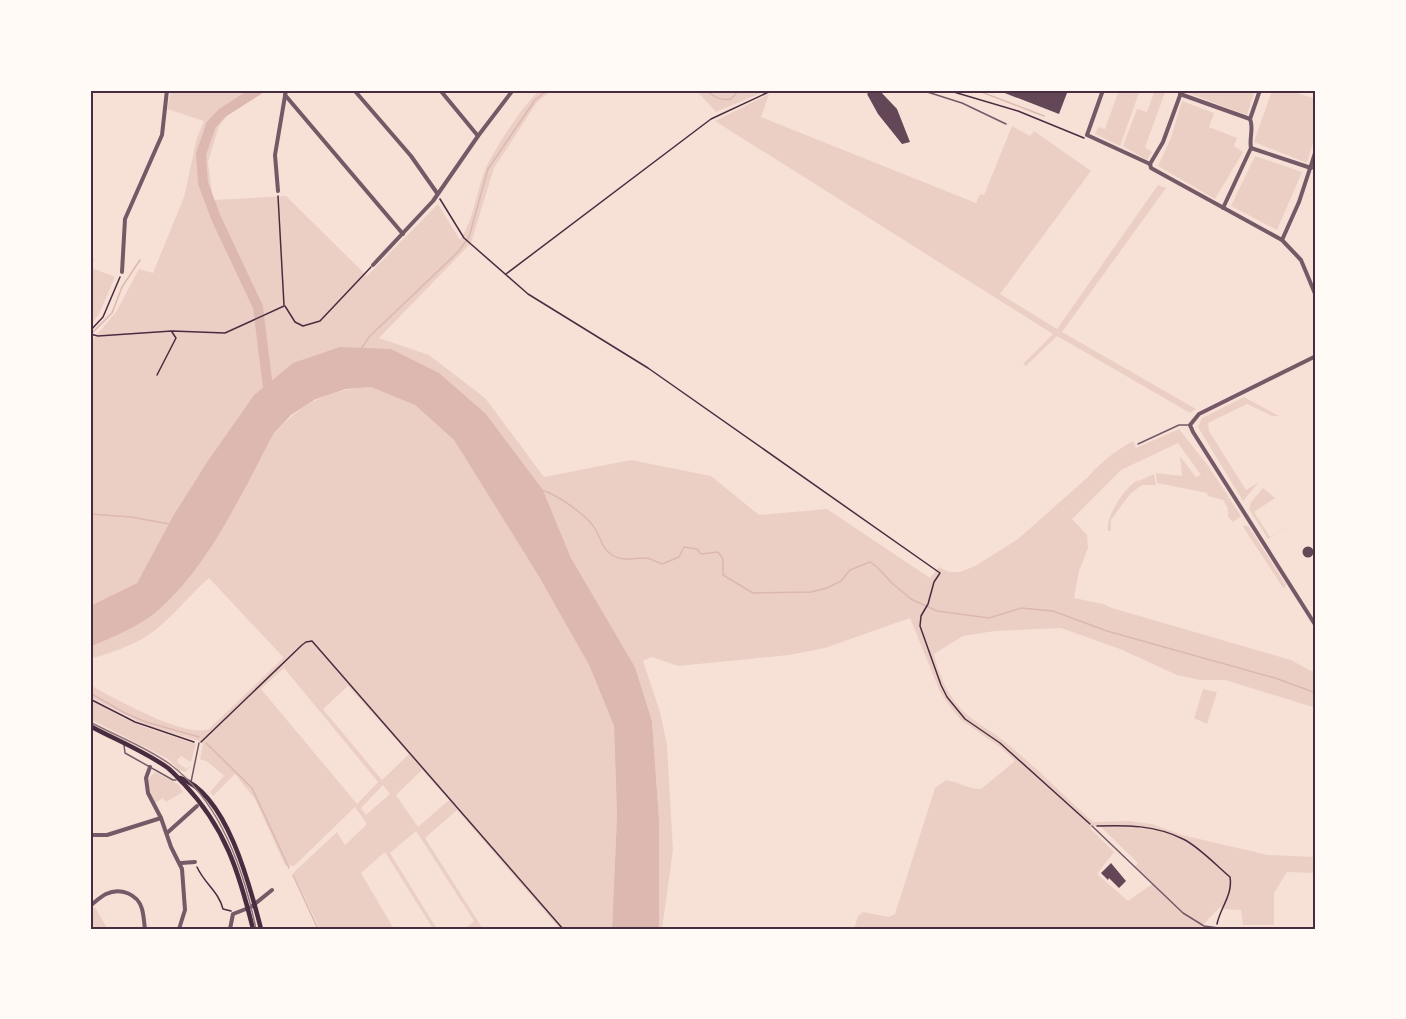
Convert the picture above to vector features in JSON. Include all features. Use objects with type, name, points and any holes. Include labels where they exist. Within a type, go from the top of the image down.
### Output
[{"type":"main road","points":[[90,726],[155,760],[179,778],[202,803],[217,826],[237,871],[253,929]]},
{"type":"main road","points":[[179,778],[191,782],[212,804],[230,834],[261,929]]},
{"type":"street","points":[[122,272],[125,219],[162,135],[168,90]]},
{"type":"street","points":[[354,90],[411,156],[437,193]]},
{"type":"street","points":[[440,90],[478,136]]},
{"type":"street","points":[[373,265],[433,201],[513,90]]},
{"type":"street","points":[[1103,90],[1086,137],[1150,164],[1151,168],[1282,240],[1301,260],[1316,296]]},
{"type":"street","points":[[1222,208],[1251,148],[1249,139],[1252,124],[1250,119],[1260,90]]},
{"type":"street","points":[[285,92],[403,234]]},
{"type":"street","points":[[278,191],[275,155],[285,92]]},
{"type":"street","points":[[1150,164],[1163,142],[1181,92],[1250,119]]},
{"type":"street","points":[[1251,148],[1311,168]]},
{"type":"street","points":[[1282,240],[1299,202],[1316,150]]},
{"type":"street","points":[[1316,357],[1199,414],[1190,425],[1316,626]]},
{"type":"street","points":[[150,767],[146,787],[161,818],[171,847],[181,863],[185,883],[185,910],[179,929]]},
{"type":"street","points":[[167,833],[197,806]]},
{"type":"street","points":[[90,835],[107,835],[161,818]]},
{"type":"street","points":[[181,863],[195,862]]},
{"type":"street","points":[[231,929],[233,914],[255,905],[272,890]]},
{"type":"street","points":[[90,906],[112,892],[126,892],[138,901],[142,908],[145,929]]},
{"type":"lane","points":[[921,90],[962,103],[1006,124]]},
{"type":"lane","points":[[1138,444],[1179,425],[1190,425]]},
{"type":"lane","points":[[191,782],[200,743]]},
{"type":"lane","points":[[124,744],[125,753],[173,780],[179,778]]},
{"type":"lane","points":[[1092,826],[1173,905],[1204,926],[1219,928]]},
{"type":"path","points":[[506,274],[711,119],[773,90]]},
{"type":"path","points":[[947,90],[1018,111],[1086,137]]},
{"type":"path","points":[[278,191],[284,306],[295,322],[303,326],[320,321],[373,265]]},
{"type":"path","points":[[437,193],[464,238],[528,294],[688,394],[940,573],[934,582],[928,604],[923,611],[920,626],[941,686],[951,703],[965,719],[1000,743],[1092,826],[1146,827],[1185,840],[1230,877],[1230,893],[1218,916],[1219,928]]},
{"type":"path","points":[[122,272],[103,317],[90,332],[94,335],[172,331],[225,333],[284,306]]},
{"type":"path","points":[[157,375],[176,338],[172,331]]},
{"type":"path","points":[[90,699],[135,722],[200,743],[302,645],[312,641],[563,929]]},
{"type":"path","points":[[195,862],[203,879],[218,895],[223,909],[230,910],[233,914]]},
{"type":"shaded area","points":[[171,90],[200,93],[202,90],[267,90],[228,115],[219,126],[208,162],[213,200],[286,196],[367,276],[438,204],[460,240],[472,215],[485,170],[502,139],[536,94],[543,90],[552,90],[537,102],[494,168],[471,243],[379,338],[429,355],[485,398],[544,477],[631,460],[711,476],[759,515],[827,509],[930,578],[939,567],[949,572],[960,572],[975,566],[1018,539],[1103,462],[1126,445],[1133,441],[1136,448],[1179,429],[1209,467],[1241,516],[1233,522],[1228,517],[1228,509],[1223,500],[1208,496],[1207,493],[1157,483],[1156,473],[1182,476],[1180,456],[1196,477],[1201,475],[1178,443],[1121,470],[1072,519],[1087,535],[1088,548],[1079,571],[1074,598],[1103,604],[1291,660],[1311,671],[1316,671],[1316,708],[1225,680],[1200,680],[1177,675],[1120,649],[1061,628],[995,631],[963,636],[934,654],[936,663],[947,688],[963,711],[1038,770],[1093,822],[1128,821],[1152,824],[1182,835],[1268,855],[1316,857],[1316,873],[1287,872],[1274,893],[1274,925],[1243,925],[1241,910],[1220,907],[1199,929],[854,929],[858,916],[863,912],[889,917],[895,914],[935,788],[946,780],[981,789],[1015,761],[1000,747],[961,720],[951,708],[940,692],[910,618],[825,648],[789,655],[678,666],[652,657],[643,661],[660,712],[667,745],[673,850],[662,929],[659,929],[659,819],[652,721],[635,667],[571,558],[543,490],[486,414],[293,363],[254,395],[173,516],[137,583],[90,606],[90,343],[116,312],[139,269],[153,273],[184,197],[197,138],[204,121],[167,109]],"holes":[[[1100,826],[1138,863],[1135,866],[1152,884],[1128,901],[1097,874],[1114,852],[1090,828]]]},
{"type":"shaded area","points":[[696,90],[768,90],[716,112]]},
{"type":"shaded area","points":[[1119,90],[1140,90],[1120,146],[1095,134],[1098,127],[1105,129]]},
{"type":"shaded area","points":[[1155,90],[1166,90],[1145,147],[1152,152],[1147,160],[1123,146],[1137,109],[1147,112]]},
{"type":"shaded area","points":[[1186,90],[1255,90],[1247,115],[1185,92]]},
{"type":"shaded area","points":[[1272,90],[1288,90],[1316,99],[1316,133],[1307,163],[1254,142]]},
{"type":"shaded area","points":[[769,94],[761,117],[976,203],[980,194],[984,195],[1012,126],[1030,136],[1034,131],[1091,171],[1000,294],[1057,329],[1158,185],[1166,188],[1062,332],[1196,409],[1190,413],[1057,336],[1026,366],[1023,364],[1053,334],[715,121]]},
{"type":"shaded area","points":[[1182,101],[1214,113],[1209,127],[1237,138],[1234,146],[1243,152],[1215,199],[1158,166],[1171,138]]},
{"type":"shaded area","points":[[1255,156],[1302,172],[1277,230],[1231,206]]},
{"type":"shaded area","points":[[90,257],[94,259],[92,268],[115,277],[99,314],[90,326]]},
{"type":"shaded area","points":[[340,347],[391,349],[439,373],[486,414],[543,490],[571,558],[635,667],[652,721],[659,819],[659,929],[612,929],[617,816],[614,726],[589,665],[538,575],[454,440],[415,405],[371,387],[346,389],[316,399],[291,415],[274,433],[225,525],[180,589],[146,620],[90,647],[90,606],[137,583],[173,516],[254,395],[293,363]]},
{"type":"shaded area","points":[[371,387],[415,405],[454,440],[538,575],[589,665],[614,726],[617,816],[612,929],[560,929],[457,810],[425,838],[483,929],[465,929],[474,921],[416,831],[390,853],[437,929],[433,929],[385,852],[361,873],[394,929],[320,929],[293,873],[337,832],[345,845],[367,824],[355,807],[294,866],[285,865],[255,799],[235,774],[213,796],[210,792],[224,776],[208,762],[200,759],[203,744],[145,725],[90,697],[90,685],[167,723],[198,730],[209,729],[279,662],[283,657],[209,578],[164,623],[147,636],[126,647],[90,659],[90,647],[146,620],[180,589],[225,525],[274,433],[285,422],[317,400],[355,389]],"holes":[[[284,668],[378,782],[357,804],[261,689]],[[348,686],[409,754],[382,780],[323,709]],[[422,770],[449,800],[418,827],[396,795]],[[383,785],[390,794],[366,815],[361,808]]]},
{"type":"shaded area","points":[[1244,397],[1279,416],[1272,416],[1247,404],[1208,423],[1209,431],[1246,490],[1259,482],[1243,501],[1198,427],[1202,418]]},
{"type":"shaded area","points":[[1154,474],[1156,485],[1142,485],[1130,494],[1111,520],[1111,531],[1108,531],[1110,518],[1122,496],[1138,480]]},
{"type":"shaded area","points":[[1263,488],[1275,498],[1254,512],[1270,537],[1291,525],[1268,539],[1249,509],[1251,502]]},
{"type":"shaded area","points":[[1243,526],[1249,527],[1286,585],[1284,589],[1245,530]]},
{"type":"shaded area","points":[[1203,689],[1217,692],[1207,724],[1194,718]]},
{"type":"shaded area","points":[[90,699],[144,727],[196,744],[191,762],[181,756],[177,760],[186,769],[191,766],[185,772],[179,770],[168,759],[90,719]]},
{"type":"shaded area","points":[[155,772],[178,784],[183,792],[166,802],[163,798],[155,803],[148,788],[148,779]]},
{"type":"shaded area","points":[[95,907],[107,928],[92,929],[90,910]]},
{"type":"building","points":[[872,90],[879,90],[897,109],[910,142],[902,144],[878,114],[867,94]]},
{"type":"building","points":[[997,90],[1060,90],[1067,93],[1059,114]]},
{"type":"building","points":[[1308,546],[1314,552],[1308,558],[1302,552]]},
{"type":"building","points":[[1111,863],[1126,881],[1119,888],[1101,873]]},
{"type":"waterway","points":[[258,90],[222,113],[211,125],[201,154],[203,183],[216,218],[258,307],[269,396]]},
{"type":"waterway","points":[[361,349],[370,336],[458,252],[469,237],[488,169],[535,100],[547,90]]},
{"type":"waterway","points":[[706,90],[717,98],[724,99],[731,99],[739,90]]},
{"type":"waterway","points":[[976,90],[1044,116]]},
{"type":"waterway","points":[[90,335],[112,313],[122,287],[140,260]]},
{"type":"waterway","points":[[541,490],[556,496],[588,520],[612,555],[628,559],[646,558],[662,564],[679,557],[684,547],[697,549],[701,554],[718,552],[723,559],[723,575],[753,593],[811,592],[827,588],[841,581],[850,570],[870,562],[911,599],[937,611],[989,618],[1021,608],[1053,611],[1107,631],[1275,678],[1316,693]]},
{"type":"waterway","points":[[90,514],[131,517],[169,524]]},
{"type":"waterway","points":[[90,693],[146,722],[199,737]]},
{"type":"waterway","points":[[206,743],[252,788],[289,868]]},
{"type":"waterway","points":[[293,875],[318,929]]},
{"type":"tram line","points":[[90,722],[142,747],[171,765],[203,798],[216,818],[237,861],[256,929]]}]
